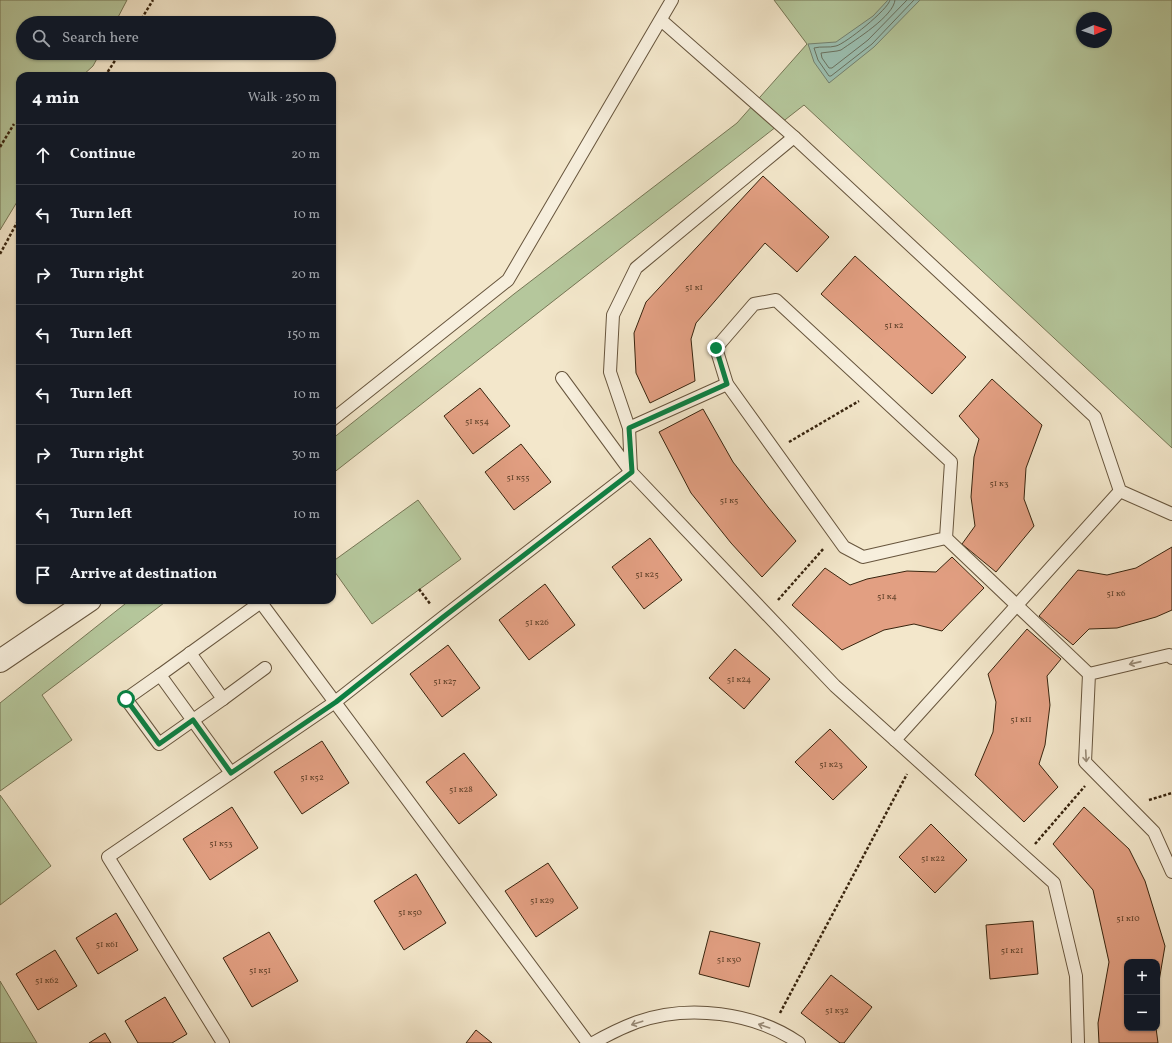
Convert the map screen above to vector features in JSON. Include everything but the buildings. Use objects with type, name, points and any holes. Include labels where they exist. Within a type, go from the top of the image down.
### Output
[{"type":"street","points":[[0,661],[84,604]]},
{"type":"lane","points":[[336,417],[508,280],[672,0]]},
{"type":"lane","points":[[661,20],[794,137],[1095,418],[1120,491],[1172,514]]},
{"type":"lane","points":[[632,472],[629,428],[610,372],[613,315],[636,268],[794,137]]},
{"type":"lane","points":[[776,300],[951,462],[946,538],[863,557],[844,547],[727,384],[716,348],[754,304],[776,300]]},
{"type":"lane","points":[[562,378],[632,472],[835,686],[1054,883],[1076,976],[1078,1043]]},
{"type":"lane","points":[[629,428],[727,384]]},
{"type":"lane","points":[[223,1043],[108,856],[336,702],[442,618],[632,472]]},
{"type":"lane","points":[[894,740],[1120,491]]},
{"type":"lane","points":[[946,538],[1089,674],[1085,762],[1154,832],[1172,872]]},
{"type":"lane","points":[[256,604],[126,699],[159,744],[265,668]]},
{"type":"lane","points":[[262,604],[588,1043]]},
{"type":"lane","points":[[190,653],[223,698]]},
{"type":"lane","points":[[1089,674],[1169,656],[1172,658]]},
{"type":"lane","points":[[160,674],[231,773]]},
{"type":"lane","points":[[593,1043],[613,1032],[638,1022],[665,1015],[692,1013],[726,1016],[747,1020],[772,1029],[799,1043]]},
{"type":"path","points":[[143,16],[153,0]]},
{"type":"path","points":[[108,72],[115,60]]},
{"type":"path","points":[[0,147],[14,124]]},
{"type":"path","points":[[0,254],[16,224]]},
{"type":"path","points":[[775,450],[875,391]]},
{"type":"path","points":[[766,614],[836,535]]},
{"type":"path","points":[[772,1029],[915,758]]},
{"type":"path","points":[[1025,857],[1096,773]]},
{"type":"path","points":[[1129,806],[1172,793]]},
{"type":"shaded area","points":[[0,0],[127,0],[119,16],[16,16],[16,60],[96,60],[93,66],[86,72],[16,72],[16,204],[0,230]]},
{"type":"shaded area","points":[[774,0],[1172,0],[1172,448],[804,105],[336,471],[336,436],[514,294],[737,123],[807,44]]},
{"type":"shaded area","points":[[418,500],[461,559],[372,624],[336,574],[336,559]]},
{"type":"shaded area","points":[[125,604],[163,604],[42,695],[72,740],[0,791],[0,703]]},
{"type":"shaded area","points":[[0,795],[51,866],[0,905]]},
{"type":"shaded area","points":[[0,981],[37,1043],[0,1043]]},
{"type":"water","points":[[888,0],[920,0],[874,47],[829,83],[814,62],[808,44],[836,42],[873,16]]},
{"type":"route","points":[[126,699],[159,744],[193,720],[231,773],[336,702],[442,618],[632,472],[629,428],[727,384],[716,348]]}]
